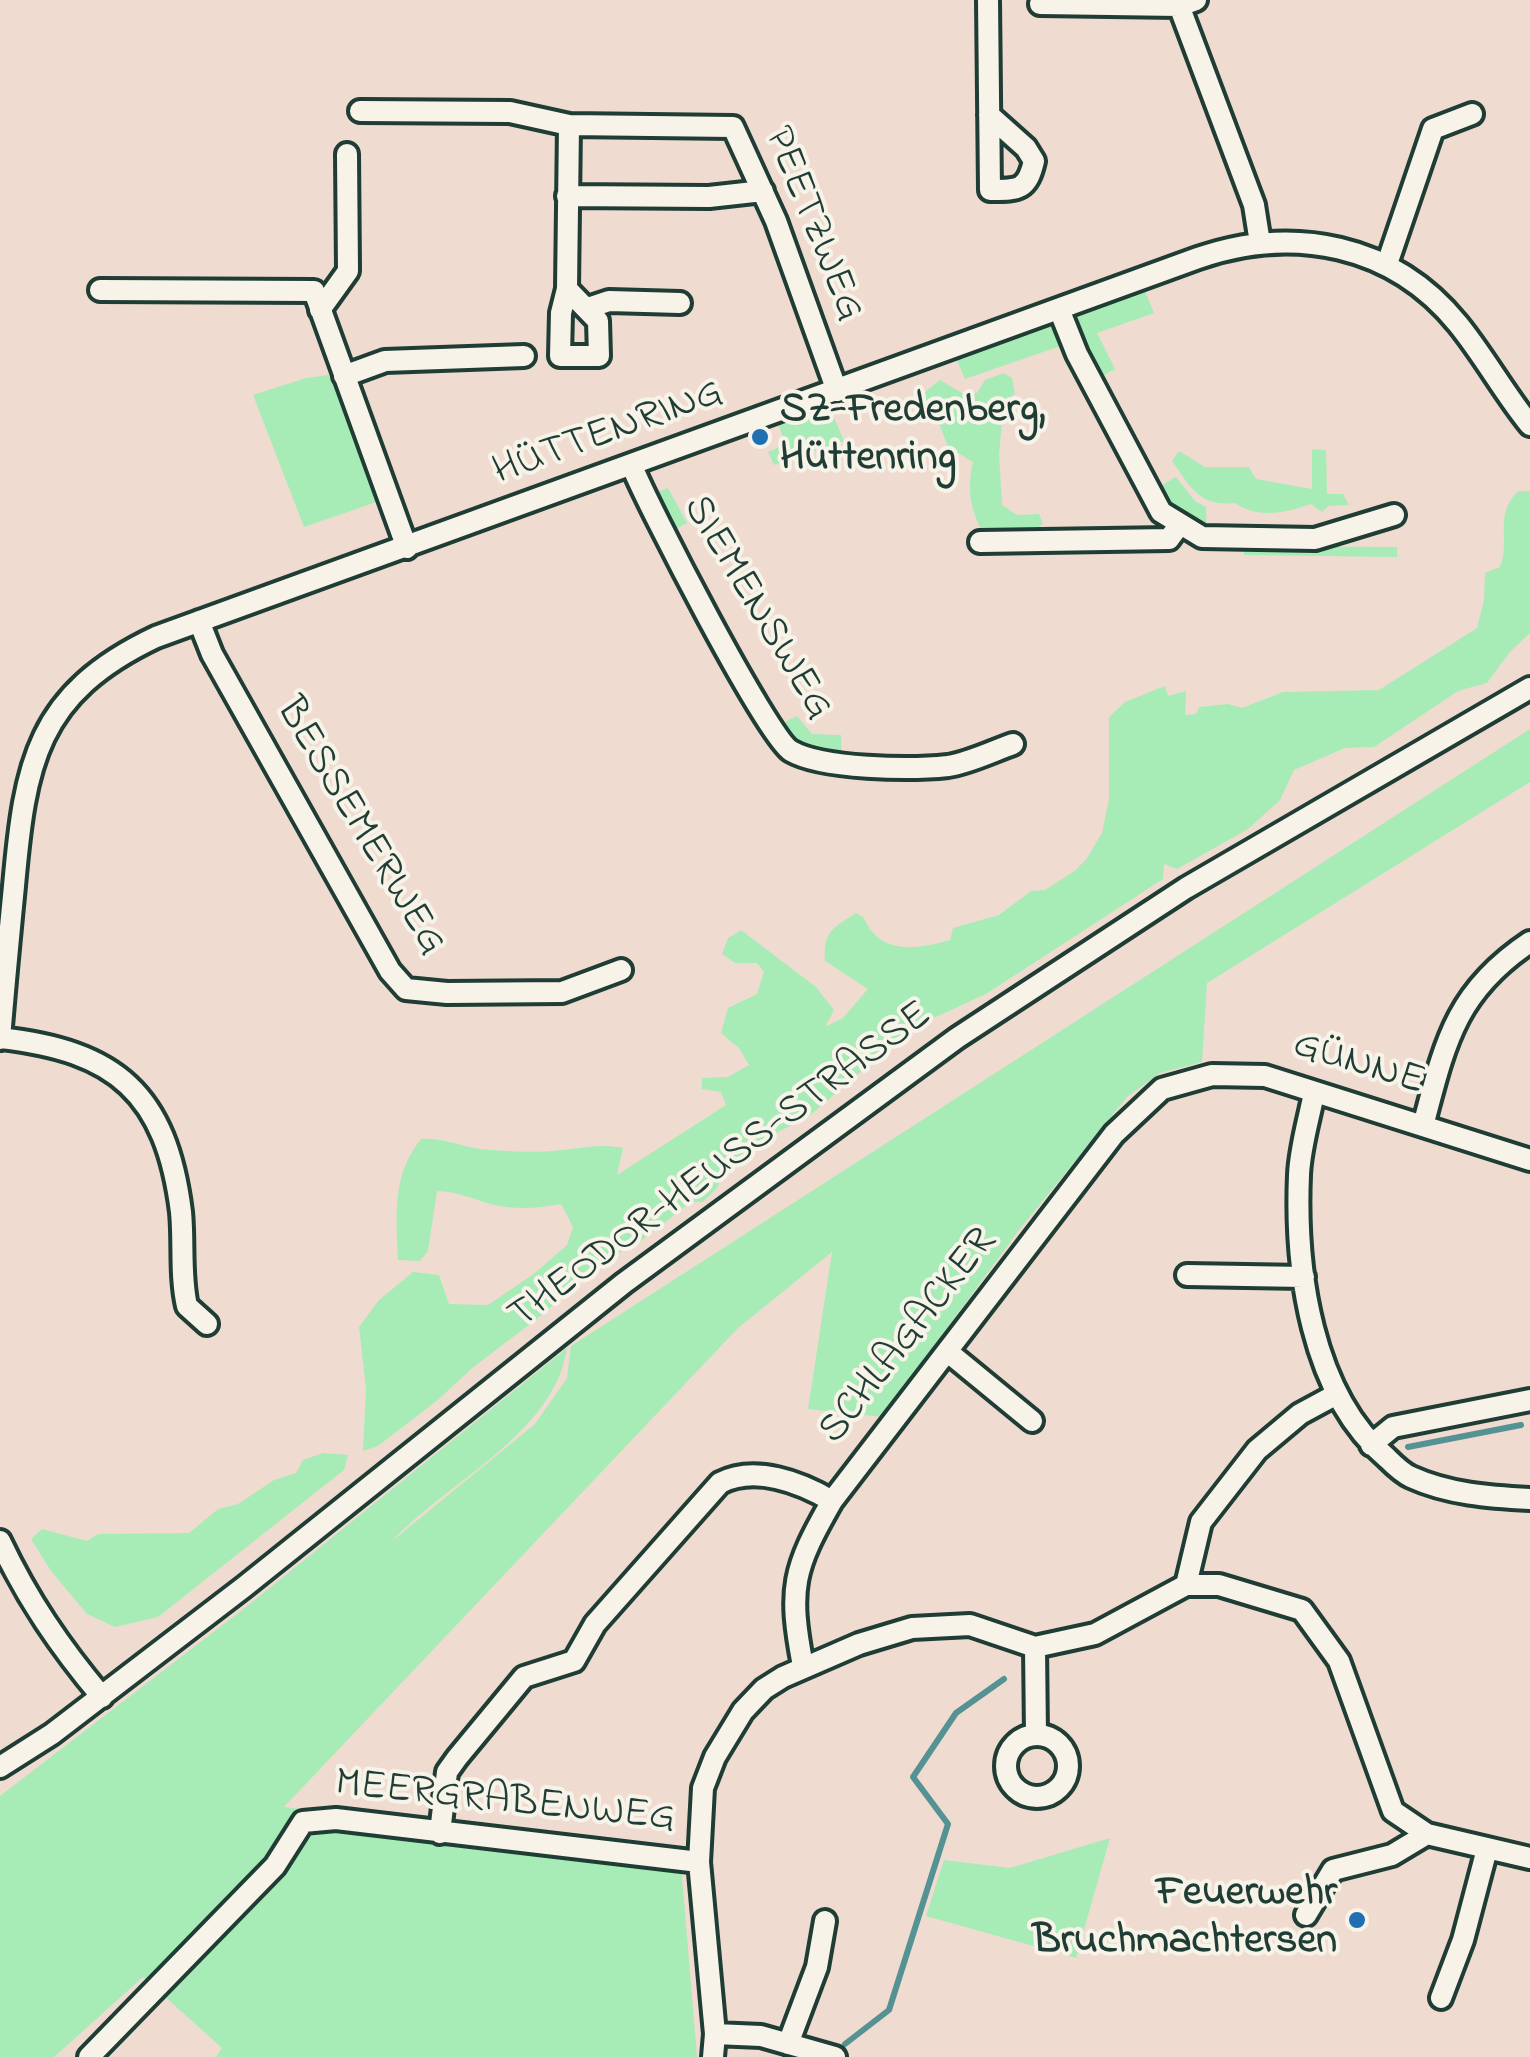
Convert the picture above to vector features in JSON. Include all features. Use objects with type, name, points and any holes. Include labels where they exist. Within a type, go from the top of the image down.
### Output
[{"type":"street","points":[[988,0],[989,115]]},
{"type":"street","points":[[1040,4],[1184,2],[1251,196],[1260,242]]},
{"type":"street","name":"PEETZWEG","points":[[360,111],[510,112],[569,125],[733,126],[763,190],[837,391]]},
{"type":"street","points":[[1387,264],[1433,129],[1472,114]]},
{"type":"street","points":[[567,289],[598,321],[599,356],[560,356],[560,313],[567,289],[569,125]]},
{"type":"street","points":[[100,290],[317,301],[348,271],[346,154]]},
{"type":"street","points":[[567,196],[709,197],[763,190]]},
{"type":"street","name":"HÜTTENRING","points":[[0,1038],[21,807],[41,743],[58,712],[100,668],[129,650],[198,621],[1208,255],[1260,242],[1306,242],[1353,250],[1387,264],[1426,291],[1456,322],[1528,424]]},
{"type":"street","points":[[317,301],[407,548]]},
{"type":"street","points":[[588,308],[610,301],[680,303]]},
{"type":"street","points":[[1059,309],[1076,354],[1161,512],[1180,524],[1202,537],[1315,539],[1394,515]]},
{"type":"street","points":[[344,376],[386,361],[524,356]]},
{"type":"street","name":"SIEMENSWEG","points":[[632,466],[649,506],[754,698],[787,749],[821,764],[950,766],[1013,744]]},
{"type":"street","points":[[980,542],[1169,539],[1180,524]]},
{"type":"street","name":"BESSEMERWEG","points":[[198,621],[212,654],[390,970],[406,988],[447,993],[562,992],[621,970]]},
{"type":"street","name":"THEODOR-HEUSS-STRASSE","points":[[0,1767],[102,1697],[624,1283],[956,1038],[1186,888],[1530,688]]},
{"type":"street","points":[[1422,1126],[1444,1047],[1468,998],[1504,959],[1530,942]]},
{"type":"street","points":[[0,1038],[53,1046],[94,1060],[120,1077],[151,1112],[176,1184],[187,1306],[207,1324]]},
{"type":"street","name":"GÜNNE","points":[[1162,1089],[1212,1075],[1265,1076],[1530,1160]]},
{"type":"street","name":"SCHLAGACKER","points":[[804,1666],[793,1596],[797,1569],[832,1501],[1114,1134],[1162,1089]]},
{"type":"street","points":[[1314,1092],[1299,1171],[1299,1223],[1304,1277],[1317,1339],[1337,1394],[1371,1445],[1407,1476],[1448,1490],[1530,1499]]},
{"type":"street","points":[[1188,1275],[1304,1277]]},
{"type":"street","points":[[948,1352],[1032,1421]]},
{"type":"street","points":[[1186,1586],[1201,1522],[1257,1450],[1300,1414],[1337,1394]]},
{"type":"street","points":[[1371,1445],[1393,1427],[1530,1400]]},
{"type":"street","points":[[440,1833],[447,1772],[457,1758],[524,1676],[574,1661],[595,1624],[720,1483],[750,1474],[810,1488],[832,1501]]},
{"type":"street","points":[[0,1541],[26,1595],[102,1697]]},
{"type":"street","points":[[714,2057],[699,1862],[703,1788],[726,1734],[764,1689],[804,1666],[912,1628],[970,1625],[1035,1647],[1095,1634],[1186,1586],[1219,1586],[1302,1610],[1340,1661],[1393,1811],[1427,1834],[1530,1858]]},
{"type":"street","points":[[1035,1647],[1036,1735]]},
{"type":"street","name":"MEERGRABENWEG","points":[[89,2057],[275,1866],[303,1822],[336,1819],[699,1862]]},
{"type":"street","points":[[1306,1915],[1333,1870],[1392,1855],[1427,1834]]},
{"type":"street","points":[[1440,1998],[1463,1940],[1488,1850]]},
{"type":"street","points":[[788,2044],[817,1967],[825,1921]]},
{"type":"street","points":[[715,2034],[762,2036],[835,2057]]},
{"type":"green space","points":[[1140,279],[1154,313],[1097,333],[1115,369],[1091,383],[1072,342],[965,379],[952,349]]},
{"type":"green space","points":[[343,373],[388,498],[304,527],[253,395],[306,378]]},
{"type":"green space","points":[[1004,373],[1012,378],[1015,394],[1004,400],[999,454],[1002,505],[1017,515],[1039,514],[1043,524],[1030,533],[985,537],[971,501],[973,462],[948,447],[940,426],[925,418],[911,403],[940,380],[962,393],[977,393],[985,380]]},
{"type":"green space","points":[[825,396],[844,441],[774,465],[768,452],[786,444],[774,414]]},
{"type":"green space","points":[[1312,449],[1326,450],[1327,494],[1343,494],[1349,505],[1329,506],[1322,512],[1311,504],[1262,513],[1235,503],[1213,502],[1197,493],[1172,461],[1179,451],[1205,467],[1249,467],[1256,479],[1312,489]]},
{"type":"green space","points":[[1176,477],[1195,501],[1206,507],[1207,538],[1150,492]]},
{"type":"green space","points":[[668,488],[687,523],[665,535],[644,497]]},
{"type":"green space","points":[[1518,491],[1530,491],[1530,633],[1487,683],[1458,691],[1374,747],[1345,748],[1294,770],[1280,800],[1248,829],[1177,869],[1164,864],[1163,879],[986,994],[912,1028],[808,1117],[778,1132],[722,1175],[717,1188],[703,1202],[691,1202],[642,1240],[597,1265],[439,1399],[378,1446],[363,1451],[366,1388],[359,1327],[379,1300],[413,1272],[439,1275],[449,1304],[488,1305],[567,1245],[573,1227],[561,1204],[511,1208],[437,1191],[428,1251],[420,1261],[398,1260],[400,1181],[421,1139],[513,1151],[623,1148],[617,1175],[726,1105],[721,1092],[702,1089],[702,1078],[728,1077],[749,1065],[739,1048],[721,1033],[728,1008],[757,994],[764,972],[757,963],[735,963],[722,954],[728,938],[741,930],[816,987],[834,1010],[825,1027],[843,1018],[868,989],[825,961],[828,937],[848,918],[856,913],[880,939],[901,947],[950,940],[953,928],[999,915],[1031,891],[1045,890],[1076,870],[1087,858],[1102,833],[1109,799],[1109,717],[1125,702],[1165,686],[1168,696],[1186,691],[1185,715],[1196,714],[1199,707],[1228,704],[1242,708],[1283,692],[1379,690],[1477,628],[1485,573],[1500,567],[1506,510]]},
{"type":"green space","points":[[1244,546],[1397,547],[1397,557],[1244,555]]},
{"type":"green space","points":[[797,716],[812,734],[841,735],[842,765],[821,764],[773,728]]},
{"type":"green space","points":[[1530,729],[1530,782],[1207,983],[1202,1062],[1160,1073],[1127,1097],[1019,1230],[882,1417],[808,1409],[832,1252],[738,1328],[284,1807],[680,1853],[697,2057],[216,2057],[222,2048],[143,1977],[54,2057],[0,2057],[0,1796],[246,1607],[567,1348],[558,1378],[521,1431],[392,1541],[535,1424],[567,1378],[571,1346]]},
{"type":"green space","points":[[323,1453],[348,1455],[344,1470],[158,1617],[115,1627],[87,1614],[51,1571],[31,1539],[42,1529],[87,1541],[98,1534],[189,1533],[218,1509],[238,1504],[274,1480],[296,1473],[303,1460]]},
{"type":"green space","points":[[1110,1838],[1076,1958],[926,1916],[944,1860],[1010,1868]]},
{"type":"waterway","points":[[1408,1447],[1521,1425]]},
{"type":"waterway","points":[[845,2044],[889,2010],[948,1824],[913,1777],[956,1713],[1004,1679]]},
{"type":"place","name":"SZ-Fredenberg, Hüttenring","points":[[760,437]]},
{"type":"place","name":"Feuerwehr Bruchmachtersen","points":[[1357,1920]]}]
